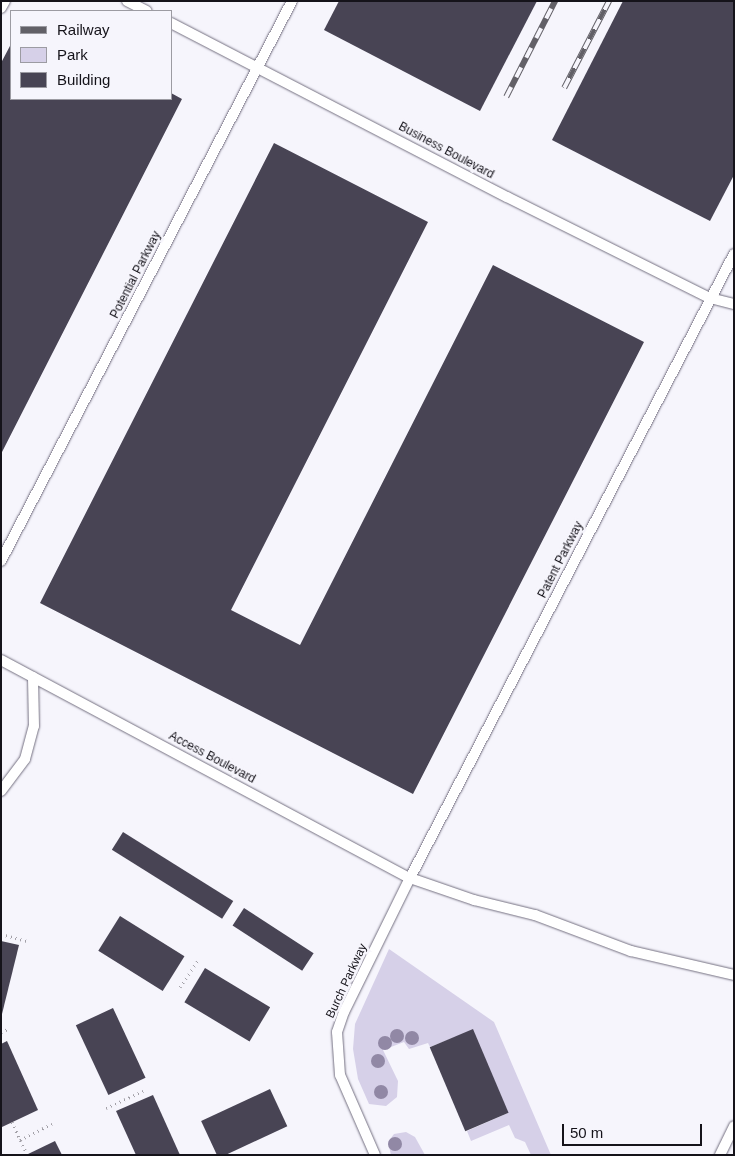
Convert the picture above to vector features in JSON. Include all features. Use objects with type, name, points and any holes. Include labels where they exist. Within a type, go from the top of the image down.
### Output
[{"type":"lane","points":[[1,8],[5,1]]},
{"type":"lane","points":[[127,1],[145,10]]},
{"type":"lane","name":"Potential Parkway","points":[[1,561],[292,1]]},
{"type":"lane","name":"Business Boulevard","points":[[172,24],[507,197],[710,298],[734,304]]},
{"type":"lane","name":"Patent Parkway","points":[[410,878],[734,254]]},
{"type":"lane","name":"Access Boulevard","points":[[1,660],[410,878],[474,900],[536,915],[631,951],[734,976]]},
{"type":"lane","points":[[1,791],[25,759],[34,726],[33,677]]},
{"type":"lane","name":"Burch Parkway","points":[[375,1155],[340,1075],[338,1032],[410,878]]},
{"type":"lane","points":[[720,1155],[734,1126]]},
{"type":"path","points":[[1,934],[28,941]]},
{"type":"path","points":[[180,987],[199,959]]},
{"type":"path","points":[[1,1032],[8,1028]]},
{"type":"path","points":[[106,1108],[143,1091]]},
{"type":"path","points":[[12,1122],[27,1154]]},
{"type":"path","points":[[20,1140],[52,1124]]},
{"type":"green space","points":[[389,949],[494,1022],[551,1155],[531,1155],[525,1142],[515,1138],[509,1125],[471,1141],[467,1131],[508,1113],[473,1030],[430,1047],[428,1043],[409,1049],[404,1042],[383,1050],[398,1081],[397,1097],[386,1106],[369,1104],[358,1079],[353,1049],[355,1024]]},
{"type":"green space","points":[[406,1132],[415,1137],[425,1155],[391,1155],[388,1142],[394,1134]]},
{"type":"building","points":[[339,1],[537,1],[480,111],[324,30]]},
{"type":"building","points":[[623,1],[734,1],[734,175],[710,221],[552,140]]},
{"type":"building","points":[[10,46],[10,100],[172,100],[172,94],[182,99],[1,454],[1,63]]},
{"type":"building","points":[[274,143],[428,222],[231,610],[300,645],[493,265],[644,342],[413,794],[40,603]]},
{"type":"building","points":[[123,832],[233,901],[222,919],[112,850]]},
{"type":"building","points":[[244,908],[314,953],[302,971],[233,926]]},
{"type":"building","points":[[120,916],[184,956],[163,991],[98,951]]},
{"type":"building","points":[[1,941],[19,945],[2,1014],[1,1014]]},
{"type":"building","points":[[205,968],[270,1007],[250,1041],[184,1002]]},
{"type":"building","points":[[113,1008],[146,1078],[108,1095],[76,1025]]},
{"type":"building","points":[[473,1029],[509,1113],[465,1131],[430,1047]]},
{"type":"building","points":[[7,1041],[38,1110],[2,1127],[1,1044]]},
{"type":"building","points":[[270,1089],[287,1126],[225,1155],[217,1155],[201,1121]]},
{"type":"building","points":[[153,1095],[180,1155],[136,1155],[116,1111]]},
{"type":"building","points":[[55,1141],[62,1155],[26,1155]]},
{"type":"railway","points":[[506,97],[555,1]]},
{"type":"railway","points":[[564,88],[609,1]]}]
